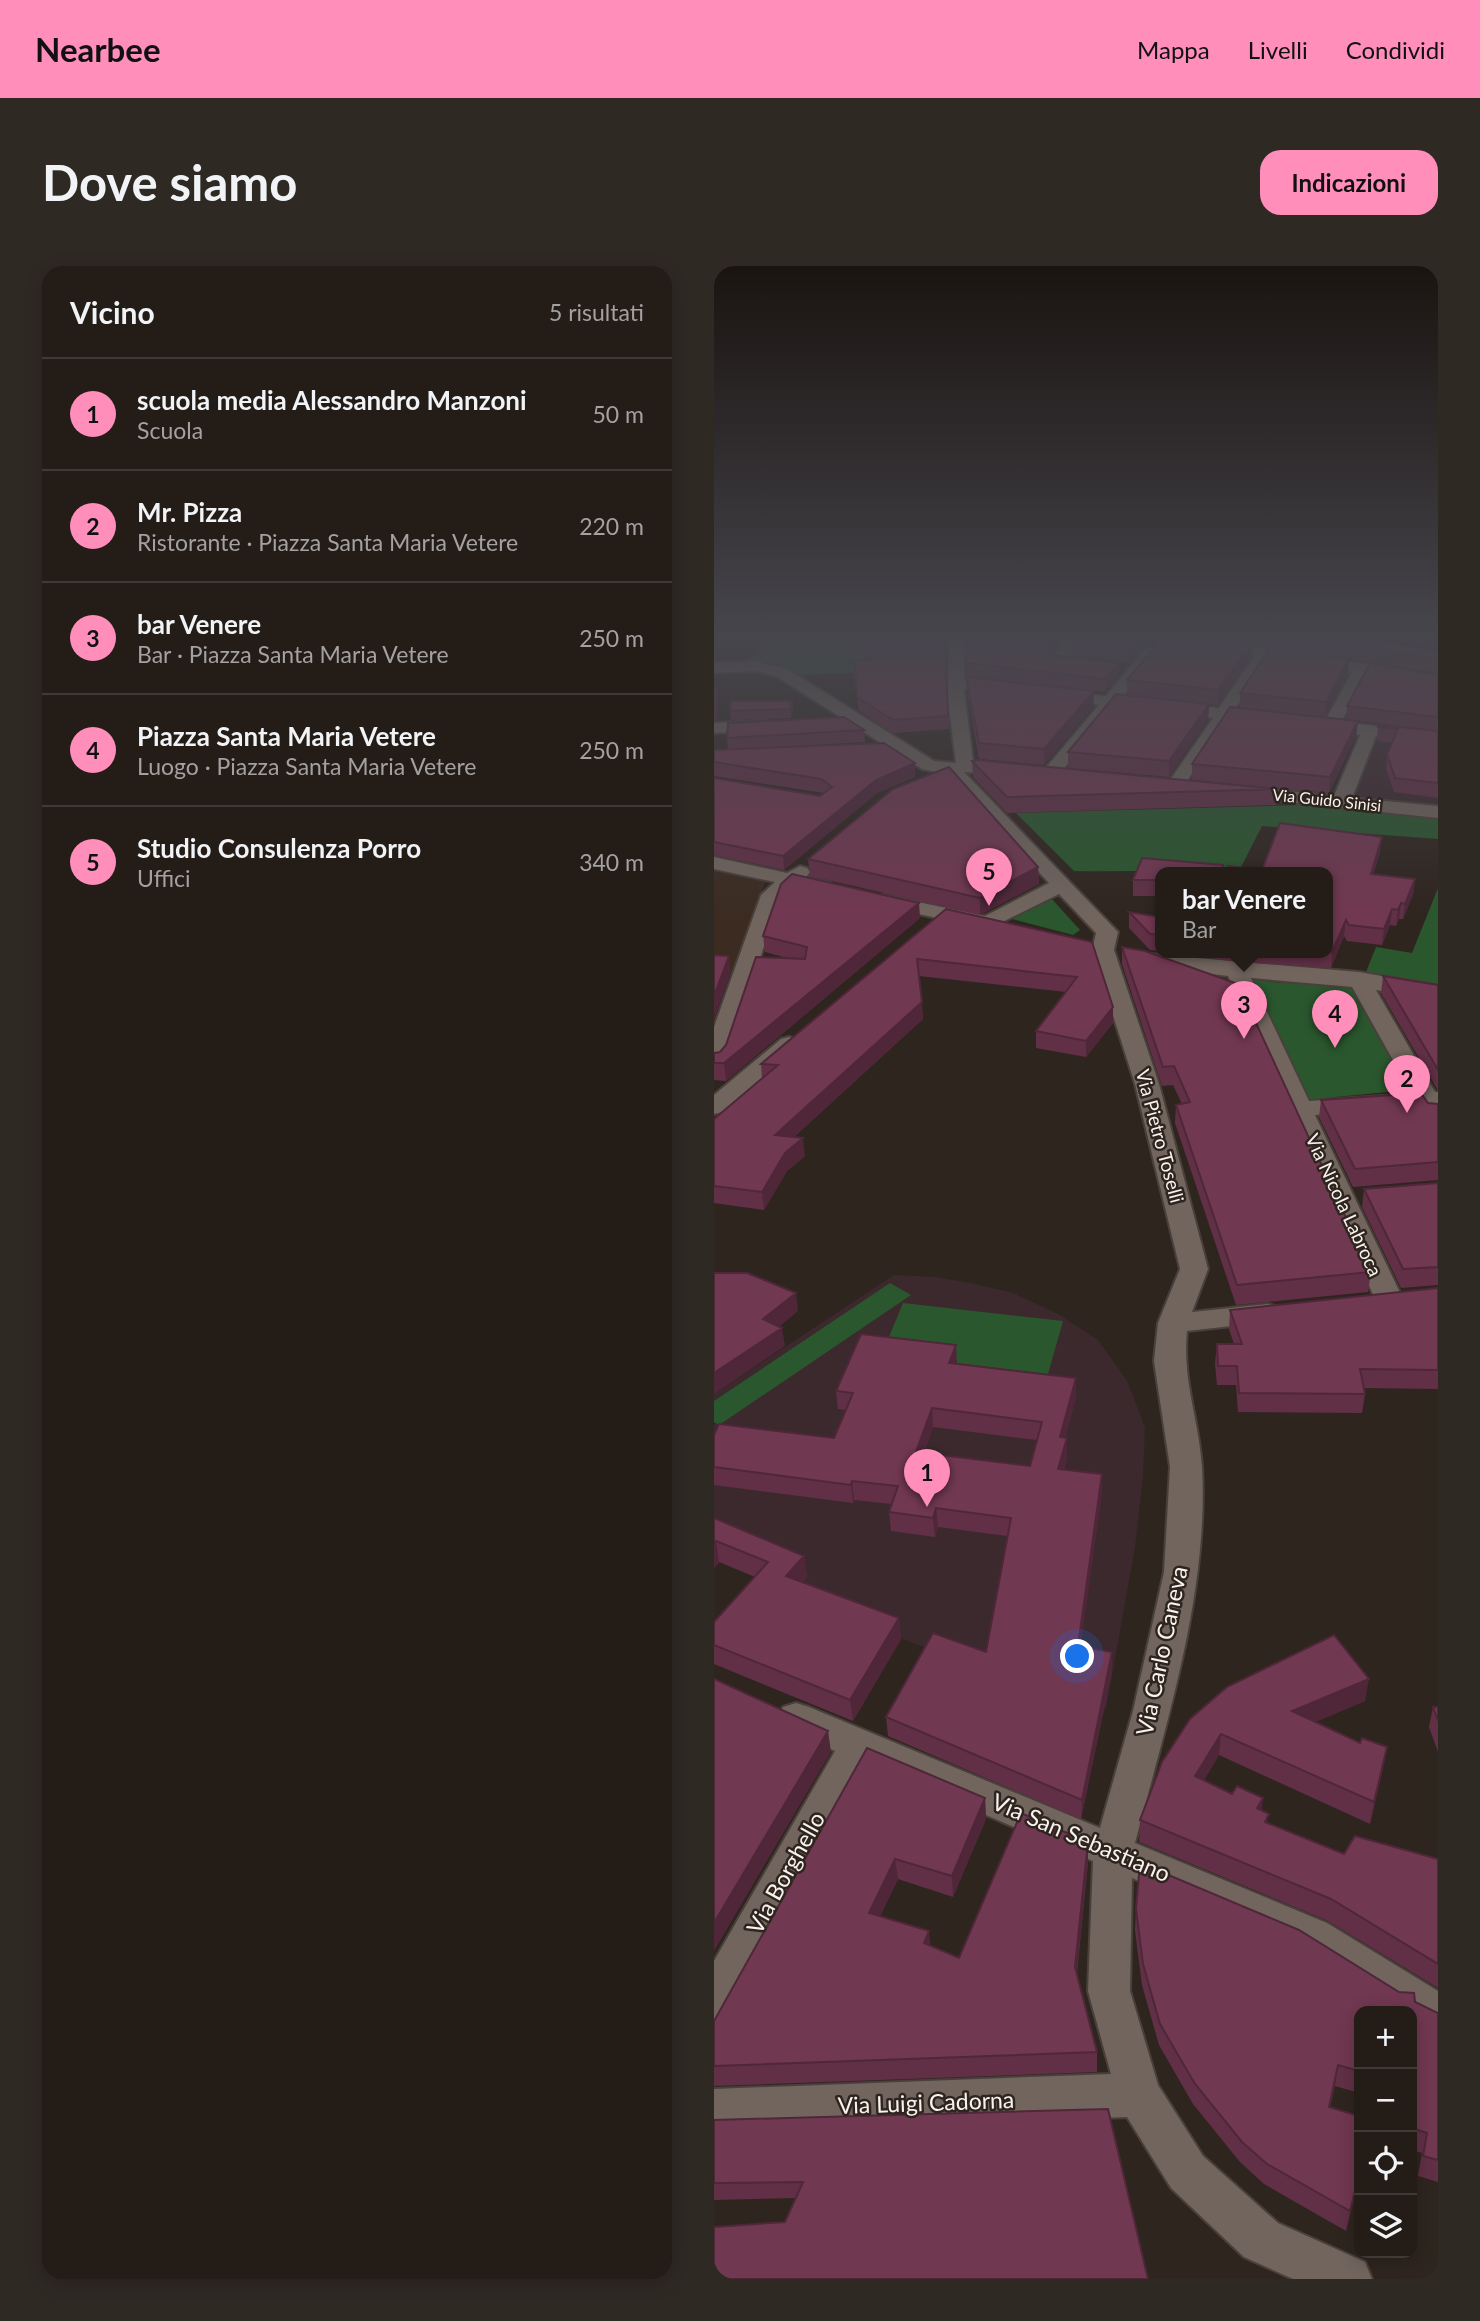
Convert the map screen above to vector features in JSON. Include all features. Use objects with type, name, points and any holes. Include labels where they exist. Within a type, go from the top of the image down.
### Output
[{"type":"street","points":[[873,730],[928,765],[1078,776]]},
{"type":"street","points":[[957,730],[958,768],[1062,884],[988,923]]},
{"type":"street","points":[[1051,774],[1087,730]]},
{"type":"street","name":"Via Guido Sinisi","points":[[1209,730],[1168,785],[1438,812]]},
{"type":"street","points":[[1340,801],[1370,730],[1438,738]]},
{"type":"street","points":[[875,749],[902,748]]},
{"type":"street","points":[[921,783],[958,768]]},
{"type":"street","points":[[714,863],[842,891]]},
{"type":"street","points":[[714,1061],[771,895],[811,863]]},
{"type":"street","name":"Via Pietro Toselli","points":[[1062,884],[1107,932],[1103,950],[1147,1084],[1194,1269],[1173,1323]]},
{"type":"street","points":[[867,897],[1013,929]]},
{"type":"street","points":[[923,931],[943,914]]},
{"type":"street","points":[[1077,944],[1146,961],[1237,972],[1359,979],[1438,993]]},
{"type":"street","name":"Via Nicola Labroca","points":[[1237,972],[1300,1109],[1352,1198],[1389,1301]]},
{"type":"street","points":[[1300,1109],[1434,1106],[1359,979]]},
{"type":"street","points":[[714,1107],[808,1028]]},
{"type":"street","points":[[1173,1323],[1295,1311]]},
{"type":"street","name":"Via Carlo Caneva","points":[[1173,1323],[1169,1361],[1186,1468],[1181,1572],[1151,1711],[1112,1851],[1109,1990],[1139,2095],[1187,2172],[1261,2240],[1348,2279]]},
{"type":"street","name":"Via San Sebastiano","points":[[768,1705],[1312,1936],[1438,2014]]},
{"type":"street","name":"Via Borghello","points":[[714,2001],[858,1745]]},
{"type":"street","name":"Via Luigi Cadorna","points":[[714,2111],[1139,2095]]},
{"type":"shaded area","points":[[1377,741],[1438,743],[1438,807],[1353,797]]},
{"type":"shaded area","points":[[714,871],[765,882],[734,973],[714,972]]},
{"type":"shaded area","points":[[894,1275],[934,1277],[1013,1293],[1058,1314],[1098,1340],[1127,1381],[1145,1427],[1143,1476],[1135,1547],[1106,1709],[1041,1690],[789,1597],[807,1577],[714,1538],[714,1394]]},
{"type":"green space","points":[[1304,805],[1438,816],[1438,839],[1262,826],[1241,867],[1074,871],[1016,813]]},
{"type":"green space","points":[[1438,888],[1438,984],[1366,972],[1376,947],[1412,953]]},
{"type":"green space","points":[[1051,898],[1080,930],[1073,935],[1012,919]]},
{"type":"green space","points":[[1255,977],[1267,978],[1269,982],[1336,986],[1338,983],[1351,983],[1413,1094],[1402,1095],[1398,1091],[1309,1102],[1252,980]]},
{"type":"green space","points":[[890,1283],[911,1295],[719,1425],[714,1422],[714,1401]]},
{"type":"green space","points":[[903,1303],[1063,1321],[1048,1374],[882,1354]]},
{"type":"building","points":[[728,730],[864,730],[727,738]]},
{"type":"building","points":[[976,730],[1060,730],[1044,749],[979,743]]},
{"type":"building","points":[[1086,730],[1191,730],[1169,761],[1068,752]]},
{"type":"building","points":[[1215,730],[1354,730],[1330,777],[1192,764]]},
{"type":"building","points":[[1398,730],[1438,731],[1438,783],[1395,778],[1387,754]]},
{"type":"building","points":[[884,743],[915,763],[876,780],[783,856],[714,842],[714,778],[820,796],[832,787],[821,779],[714,762],[714,750]]},
{"type":"building","points":[[972,761],[1278,789],[1007,797]]},
{"type":"building","points":[[949,767],[1038,867],[980,898],[808,859],[893,789]]},
{"type":"building","points":[[1280,823],[1382,837],[1371,874],[1415,879],[1405,904],[1401,903],[1398,910],[1392,909],[1384,929],[1349,925],[1346,920],[1333,950],[1333,867],[1263,867]]},
{"type":"building","points":[[1142,858],[1223,865],[1155,867],[1155,880],[1133,880]]},
{"type":"building","points":[[792,874],[919,903],[724,1063],[714,1063],[714,1053],[720,1052],[726,1045],[756,957],[805,959],[807,947],[763,936],[781,884]]},
{"type":"building","points":[[946,909],[1092,942],[1113,1007],[1086,1041],[1036,1031],[1077,977],[917,959],[922,1002],[775,1135],[803,1138],[785,1153],[762,1192],[714,1186],[714,1119],[778,1065],[761,1064]]},
{"type":"building","points":[[1129,912],[1155,916],[1155,934],[1150,934]]},
{"type":"building","points":[[1122,947],[1145,951],[1155,955],[1155,958],[1165,958],[1238,984],[1371,1272],[1237,1285],[1176,1105],[1190,1102],[1174,1066],[1163,1067]]},
{"type":"building","points":[[714,955],[729,956],[714,996]]},
{"type":"building","points":[[1383,976],[1438,985],[1438,1070]]},
{"type":"building","points":[[1421,1093],[1428,1103],[1438,1104],[1438,1162],[1355,1169],[1321,1100]]},
{"type":"building","points":[[1438,1183],[1438,1267],[1403,1269],[1364,1189]]},
{"type":"building","points":[[714,1273],[747,1273],[796,1293],[763,1319],[782,1328],[714,1373]]},
{"type":"building","points":[[1438,1288],[1438,1370],[1360,1369],[1365,1394],[1239,1393],[1237,1366],[1218,1366],[1217,1344],[1242,1344],[1230,1310]]},
{"type":"building","points":[[861,1334],[956,1345],[949,1363],[1076,1378],[1060,1437],[1067,1438],[1058,1469],[1102,1474],[1078,1646],[1112,1652],[1082,1800],[886,1717],[933,1633],[986,1652],[1011,1518],[936,1508],[933,1518],[889,1512],[898,1486],[852,1481],[851,1485],[714,1467],[714,1435],[719,1424],[834,1438],[853,1393],[836,1391]],"holes":[[[932,1408],[1042,1422],[1030,1466],[916,1452]]]},
{"type":"building","points":[[714,1518],[804,1556],[786,1576],[899,1618],[850,1700],[714,1645],[714,1622],[768,1562],[716,1541],[714,1543]]},
{"type":"building","points":[[1334,1635],[1369,1679],[1292,1711],[1360,1743],[1362,1738],[1387,1747],[1374,1802],[1221,1734],[1195,1776],[1232,1794],[1237,1786],[1263,1798],[1257,1808],[1269,1814],[1265,1822],[1344,1854],[1355,1836],[1438,1859],[1438,1964],[1331,1899],[1140,1820],[1162,1762],[1190,1719],[1227,1687]]},
{"type":"building","points":[[714,1679],[828,1731],[714,1923]]},
{"type":"building","points":[[1433,1707],[1438,1707],[1438,1721]]},
{"type":"building","points":[[867,1748],[985,1798],[952,1876],[895,1859],[869,1913],[929,1931],[924,1943],[959,1958],[1021,1813],[1088,1842],[1075,1967],[1097,2052],[714,2066],[714,2021]]},
{"type":"building","points":[[1140,1863],[1299,1930],[1399,1992],[1414,1993],[1415,2002],[1438,2013],[1438,2160],[1423,2156],[1427,2133],[1417,2130],[1417,2006],[1354,2006],[1354,2070],[1338,2065],[1329,2107],[1354,2114],[1354,2195],[1350,2211],[1267,2164],[1242,2142],[1195,2084],[1160,2024],[1143,1964],[1136,1909]]},
{"type":"building","points":[[1108,2109],[1148,2279],[714,2279],[714,2227],[785,2222],[803,2182],[714,2183],[714,2120]]},
{"type":"place","name":"Studio Consulenza Porro","points":[[989,906]]},
{"type":"place","name":"bar Venere","points":[[1244,1039]]},
{"type":"place","name":"Piazza Santa Maria Vetere","points":[[1335,1048]]},
{"type":"place","name":"Mr. Pizza","points":[[1407,1113]]},
{"type":"place","name":"scuola media Alessandro Manzoni","points":[[927,1507]]}]
